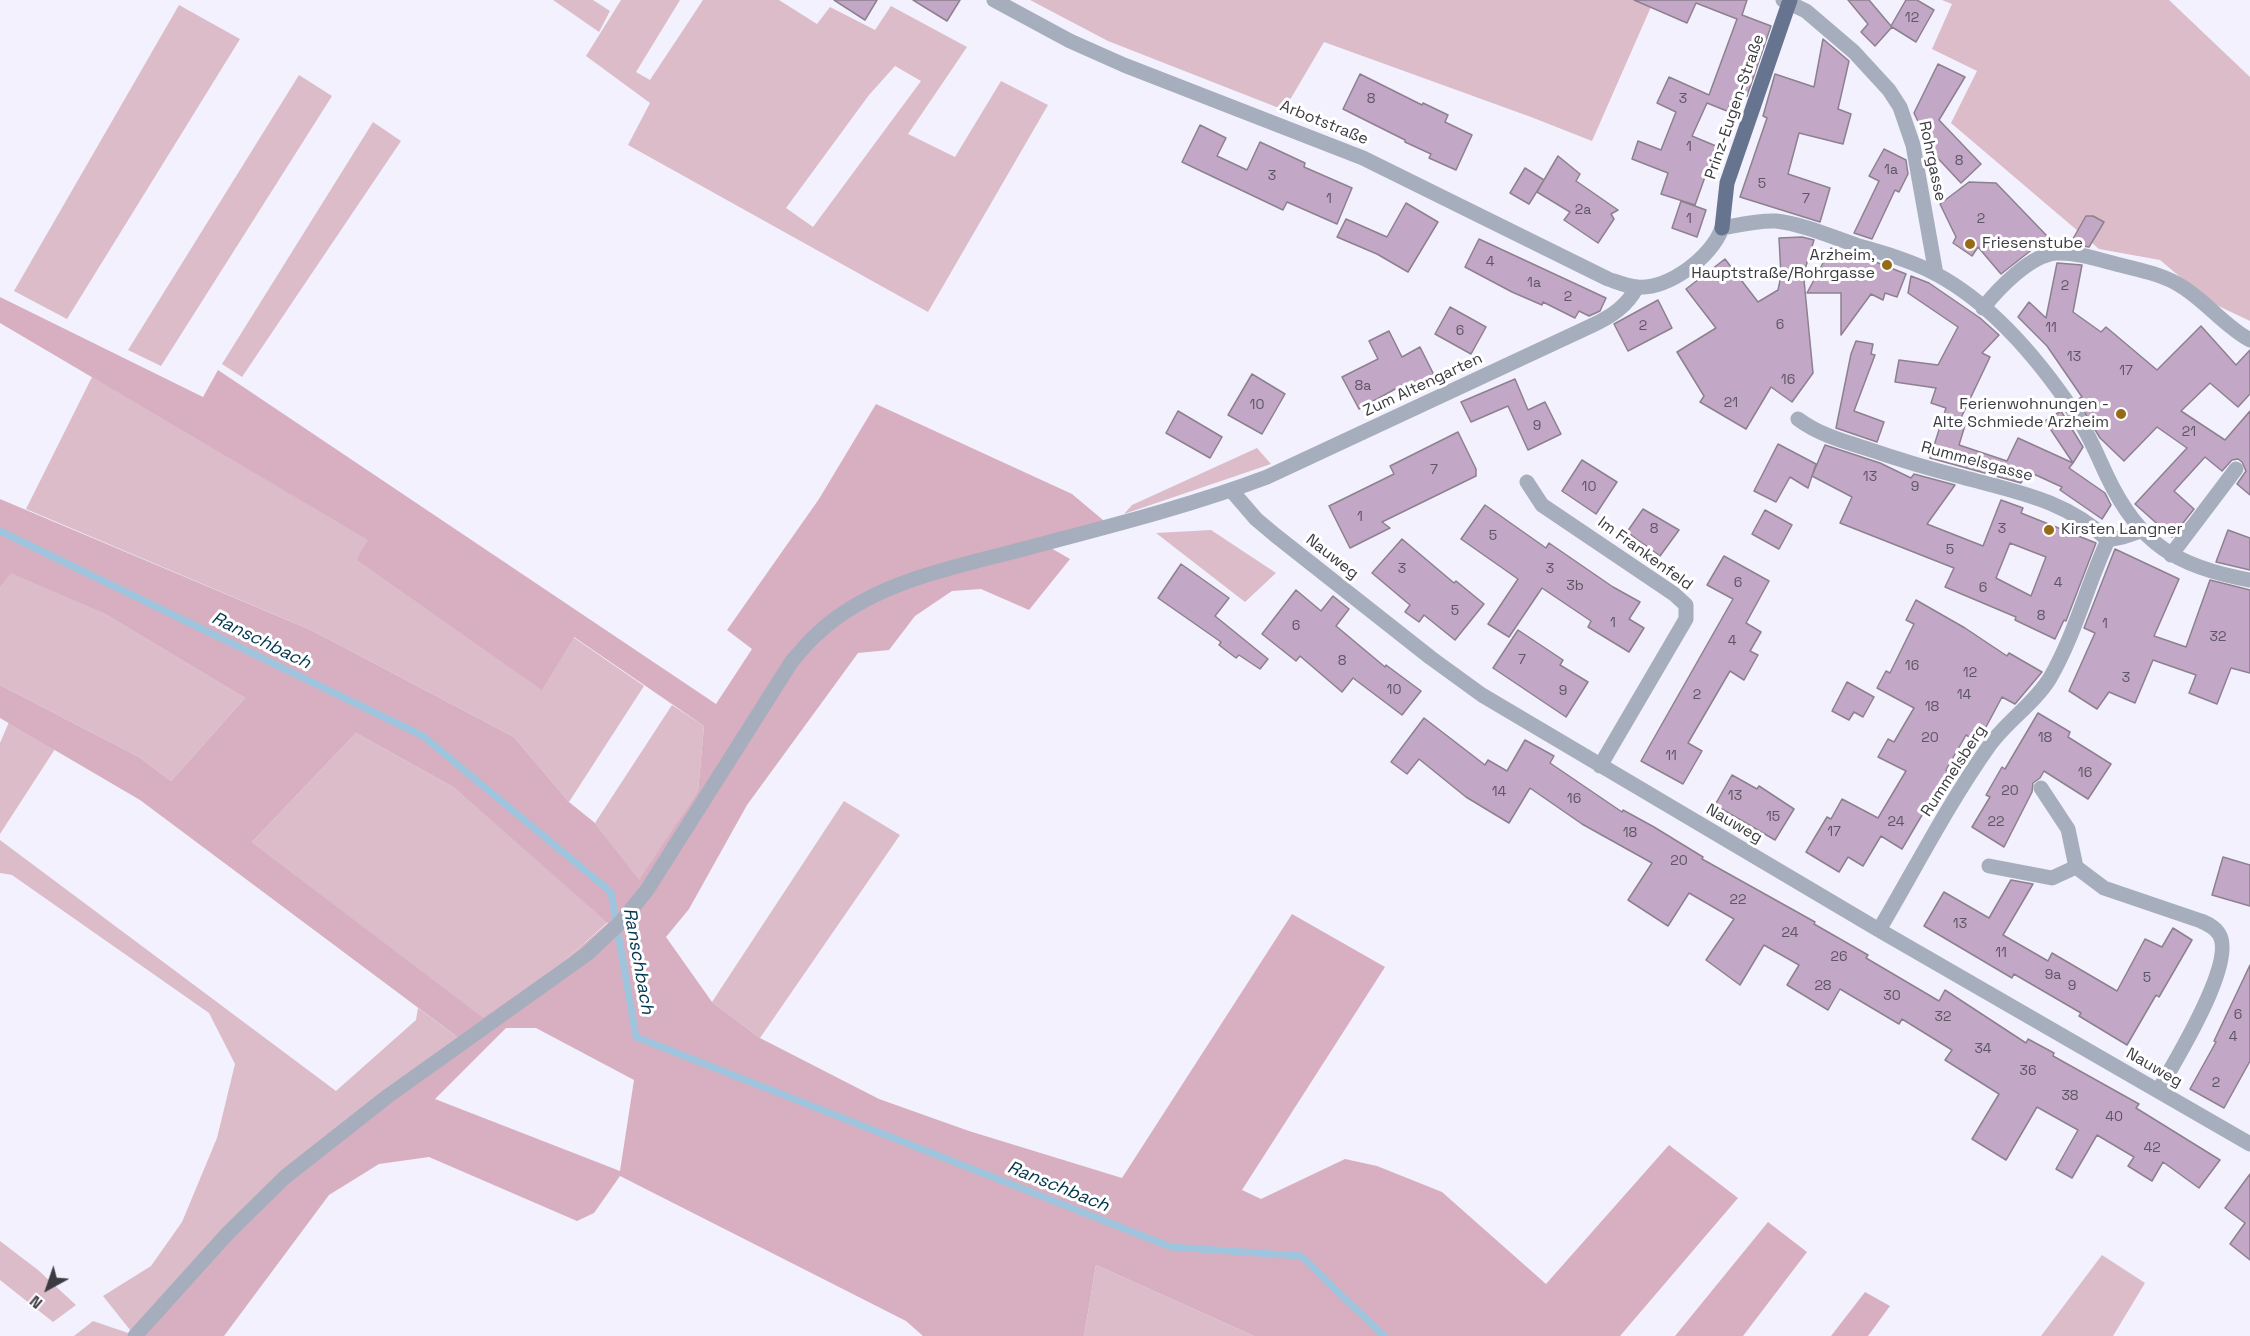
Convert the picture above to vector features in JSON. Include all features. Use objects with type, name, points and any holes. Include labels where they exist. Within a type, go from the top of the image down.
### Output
[{"type":"main road","name":"Prinz-Eugen-Straße","points":[[1722,228],[1727,183],[1787,1]]},
{"type":"street","name":"Arbotstraße","points":[[994,0],[1070,41],[1124,65],[1363,158],[1608,279],[1637,287]]},
{"type":"street","name":"Rohrgasse","points":[[1787,1],[1806,11],[1854,52],[1890,90],[1900,107],[1913,145],[1936,274]]},
{"type":"street","points":[[1637,287],[1659,284],[1693,264],[1714,244],[1722,228],[1776,221],[1876,251],[1936,274],[1983,308],[2023,346],[2075,413],[2089,436],[2115,492],[2140,531],[2171,555],[2250,580]]},
{"type":"street","points":[[1983,308],[2011,278],[2039,259],[2056,254],[2069,255],[2141,271],[2180,285],[2250,340]]},
{"type":"street","name":"Zum Altengarten","points":[[135,1336],[228,1233],[285,1178],[388,1096],[564,972],[616,927],[647,890],[792,661],[817,634],[863,602],[905,582],[1106,527],[1231,490],[1278,472],[1609,317],[1625,305],[1637,287]]},
{"type":"street","name":"Rummelsgasse","points":[[1798,419],[1809,428],[1833,438],[1928,468],[2057,504],[2088,522],[2108,540]]},
{"type":"street","points":[[2171,555],[2236,469]]},
{"type":"street","name":"Im Frankenfeld","points":[[1527,482],[1542,505],[1674,594],[1686,605],[1686,619],[1600,766]]},
{"type":"street","name":"Nauweg","points":[[1231,490],[1256,519],[1275,536],[1482,695],[1879,930],[2250,1144]]},
{"type":"street","points":[[2108,540],[2140,531]]},
{"type":"street","name":"Rummelsberg","points":[[1879,930],[1980,759],[2002,729],[2049,680],[2067,645],[2108,540]]},
{"type":"street","points":[[2041,788],[2068,829],[2076,867],[2104,888],[2201,921],[2212,926],[2220,935],[2223,946],[2222,956],[2213,985],[2191,1033],[2158,1091]]},
{"type":"street","points":[[1989,866],[2052,878],[2076,867]]},
{"type":"shaded area","points":[[553,0],[593,0],[610,11],[599,32]]},
{"type":"shaded area","points":[[621,0],[680,0],[636,72],[650,80],[703,0],[779,0],[817,24],[830,7],[875,30],[891,6],[967,47],[908,134],[955,157],[1001,81],[1048,105],[928,312],[628,145],[650,103],[586,56]],"holes":[[[895,66],[921,81],[813,227],[786,208],[869,95]]]},
{"type":"shaded area","points":[[1030,0],[1654,0],[1592,141],[1324,42],[1284,110],[1108,41]]},
{"type":"shaded area","points":[[1942,0],[2169,0],[2250,77],[2250,321],[2210,302],[2160,260],[2099,249],[1951,123],[1977,71],[1932,49],[1952,4]]},
{"type":"shaded area","points":[[179,5],[240,39],[67,319],[14,291]]},
{"type":"shaded area","points":[[299,75],[332,96],[161,366],[128,350]]},
{"type":"shaded area","points":[[373,122],[401,141],[242,377],[222,364]]},
{"type":"shaded area","points":[[0,297],[203,397],[218,370],[716,704],[752,649],[727,630],[819,499],[876,404],[1072,494],[1103,520],[1106,527],[1044,544],[1070,559],[1029,610],[981,589],[952,591],[915,616],[889,650],[858,653],[747,805],[689,909],[666,937],[712,1002],[760,1038],[879,1099],[969,1131],[1122,1178],[1292,914],[1385,967],[1242,1190],[1261,1199],[1345,1159],[1377,1166],[1442,1192],[1546,1284],[1669,1145],[1738,1198],[1620,1336],[1254,1336],[1096,1265],[1084,1336],[923,1336],[906,1321],[620,1176],[594,1213],[577,1221],[429,1157],[379,1164],[329,1195],[224,1336],[135,1336],[257,1203],[464,1042],[140,800],[0,718],[0,685],[139,757],[171,781],[245,698],[105,614],[11,573],[0,588],[0,499],[311,630],[514,737],[569,802],[595,823],[639,880],[698,791],[704,726],[574,637],[542,690],[356,560],[368,540],[0,323]],"holes":[[[356,733],[453,787],[608,923],[561,964],[483,1018],[252,842]],[[506,1028],[536,1028],[634,1080],[620,1171],[435,1099]]]},
{"type":"shaded area","points":[[92,377],[369,540],[356,560],[542,689],[573,637],[644,686],[569,802],[514,737],[311,630],[26,509]]},
{"type":"shaded area","points":[[1257,448],[1271,464],[1124,514],[1132,505]]},
{"type":"shaded area","points":[[1211,530],[1276,573],[1245,602],[1156,533]]},
{"type":"shaded area","points":[[11,572],[105,614],[245,698],[171,781],[139,757],[0,685],[0,588]]},
{"type":"shaded area","points":[[672,705],[704,726],[698,791],[639,881],[595,823]]},
{"type":"shaded area","points":[[9,722],[55,749],[0,834],[0,743]]},
{"type":"shaded area","points":[[356,733],[453,787],[608,922],[561,964],[483,1019],[252,842]]},
{"type":"shaded area","points":[[844,801],[900,835],[760,1038],[712,1002]]},
{"type":"shaded area","points":[[0,840],[336,1091],[416,1020],[418,1008],[464,1042],[135,1336],[74,1336],[93,1321],[134,1335],[103,1296],[151,1266],[182,1222],[217,1138],[235,1064],[209,1013],[12,875],[0,873]]},
{"type":"shaded area","points":[[1768,1222],[1807,1252],[1743,1336],[1675,1336]]},
{"type":"shaded area","points":[[0,1241],[38,1270],[76,1305],[53,1322],[0,1280]]},
{"type":"shaded area","points":[[2102,1255],[2145,1283],[2113,1336],[2041,1336]]},
{"type":"shaded area","points":[[1096,1265],[1254,1336],[1084,1336]]},
{"type":"shaded area","points":[[1865,1292],[1890,1306],[1868,1336],[1831,1336]]},
{"type":"building","points":[[834,0],[877,0],[865,20]]},
{"type":"building","points":[[913,0],[960,0],[947,21]]},
{"type":"building","points":[[1634,0],[1747,0],[1742,15],[1771,26],[1747,96],[1735,92],[1727,111],[1707,103],[1692,136],[1716,146],[1695,205],[1661,194],[1668,173],[1632,159],[1638,141],[1661,150],[1676,112],[1657,103],[1669,77],[1709,95],[1737,19],[1696,3],[1687,23]]},
{"type":"building","points":[[1848,0],[1869,0],[1891,26],[1906,0],[1917,0],[1934,10],[1916,42],[1892,27],[1875,46],[1861,32],[1868,24]]},
{"type":"building","points":[[1823,39],[1849,61],[1838,109],[1851,114],[1843,144],[1799,133],[1788,174],[1830,188],[1820,222],[1740,197],[1767,118],[1763,116],[1775,74],[1814,87]]},
{"type":"building","points":[[1938,64],[1965,77],[1939,120],[1981,164],[1961,183],[1933,153],[1914,113]]},
{"type":"building","points":[[1360,74],[1422,105],[1423,103],[1448,115],[1445,122],[1472,135],[1456,170],[1429,158],[1431,154],[1343,109]]},
{"type":"building","points":[[1200,125],[1226,138],[1217,156],[1247,170],[1260,142],[1305,163],[1304,167],[1352,188],[1337,224],[1287,202],[1283,210],[1182,162]]},
{"type":"building","points":[[1884,149],[1906,160],[1908,174],[1899,192],[1895,190],[1872,239],[1854,233],[1879,181],[1869,176]]},
{"type":"building","points":[[1558,156],[1580,174],[1576,181],[1618,210],[1611,214],[1614,219],[1598,243],[1564,220],[1570,212],[1537,192]]},
{"type":"building","points":[[1525,168],[1544,180],[1529,204],[1510,193]]},
{"type":"building","points":[[1969,182],[1996,183],[2048,237],[2001,274],[1978,247],[1972,256],[1953,243],[1956,237],[1940,204]]},
{"type":"building","points":[[1681,201],[1706,210],[1697,237],[1672,228]]},
{"type":"building","points":[[1406,203],[1438,222],[1408,272],[1377,254],[1337,237],[1346,219],[1387,237]]},
{"type":"building","points":[[2086,216],[2093,216],[2104,222],[2089,247],[2070,244]]},
{"type":"building","points":[[1802,237],[1814,240],[1802,279],[1804,280],[1813,373],[1792,402],[1771,387],[1746,429],[1700,402],[1704,396],[1677,352],[1716,328],[1686,289],[1725,259],[1758,302],[1778,290],[1781,276],[1779,238]]},
{"type":"building","points":[[1479,239],[1606,298],[1600,311],[1589,316],[1579,311],[1575,318],[1543,302],[1542,305],[1512,292],[1465,267]]},
{"type":"building","points":[[1831,248],[1863,257],[1906,274],[1897,297],[1885,293],[1883,300],[1871,294],[1841,335],[1841,293],[1807,293]]},
{"type":"building","points":[[2057,263],[2082,265],[2073,312],[2101,332],[2106,327],[2157,370],[2201,326],[2236,365],[2250,350],[2250,394],[2238,407],[2210,383],[2181,411],[2225,440],[2250,411],[2250,495],[2237,484],[2246,471],[2242,462],[2238,459],[2232,460],[2222,471],[2205,457],[2174,491],[2194,509],[2172,537],[2135,504],[2187,448],[2157,427],[2124,461],[2100,438],[2077,400],[2082,397],[2047,346],[2018,317],[2029,302],[2046,318]]},
{"type":"building","points":[[1911,276],[1929,283],[1980,318],[1999,335],[1982,353],[1990,357],[1960,420],[1966,422],[1959,445],[2007,461],[2018,438],[2073,463],[2069,468],[2105,493],[2111,505],[2102,519],[2060,490],[2062,487],[2027,471],[2021,483],[1930,458],[1946,408],[1931,403],[1936,388],[1895,382],[1899,360],[1938,365],[1958,327],[1908,293]]},
{"type":"building","points":[[1658,300],[1672,328],[1628,351],[1614,324]]},
{"type":"building","points":[[1450,307],[1486,327],[1471,354],[1435,334]]},
{"type":"building","points":[[1389,331],[1402,357],[1420,347],[1437,381],[1412,394],[1406,383],[1359,409],[1342,377],[1378,359],[1369,341]]},
{"type":"building","points":[[1856,341],[1873,344],[1871,354],[1875,355],[1854,411],[1884,422],[1877,442],[1836,428],[1851,354]]},
{"type":"building","points":[[1252,374],[1285,394],[1262,434],[1228,415]]},
{"type":"building","points":[[1515,379],[1528,410],[1545,402],[1561,434],[1528,450],[1508,406],[1471,422],[1461,402]]},
{"type":"building","points":[[1178,411],[1222,437],[1210,458],[1166,433]]},
{"type":"building","points":[[2061,411],[2083,447],[2073,463],[2045,421]]},
{"type":"building","points":[[1458,432],[1476,469],[1476,476],[1382,522],[1390,528],[1350,548],[1329,506],[1394,474],[1390,466]]},
{"type":"building","points":[[1778,444],[1816,464],[1808,488],[1790,477],[1776,502],[1754,491]]},
{"type":"building","points":[[1825,445],[1880,463],[1911,478],[1914,474],[1955,485],[1927,524],[1983,546],[2001,500],[2023,508],[2021,513],[2096,543],[2066,621],[2064,620],[2055,639],[2015,620],[2016,617],[1945,587],[1954,568],[1840,523],[1852,497],[1812,476]],"holes":[[[2010,543],[2046,557],[2031,596],[1996,578]]]},
{"type":"building","points":[[1582,460],[1617,482],[1596,514],[1562,491]]},
{"type":"building","points":[[1485,505],[1546,548],[1549,543],[1613,587],[1640,602],[1629,619],[1644,628],[1629,652],[1588,627],[1591,621],[1542,588],[1509,637],[1488,624],[1518,579],[1461,539]]},
{"type":"building","points":[[1643,509],[1679,530],[1660,556],[1627,532]]},
{"type":"building","points":[[1765,510],[1792,525],[1779,549],[1752,534]]},
{"type":"building","points":[[2228,530],[2250,538],[2250,570],[2216,562]]},
{"type":"building","points":[[1402,539],[1454,583],[1456,581],[1484,604],[1455,640],[1424,615],[1419,622],[1405,612],[1410,605],[1372,573]]},
{"type":"building","points":[[2115,549],[2179,579],[2154,636],[2186,647],[2210,580],[2250,590],[2250,673],[2231,668],[2217,704],[2189,693],[2196,675],[2153,660],[2135,703],[2109,692],[2097,709],[2069,691],[2095,633],[2084,628]]},
{"type":"building","points":[[1724,556],[1769,581],[1746,623],[1761,632],[1750,651],[1758,655],[1744,680],[1730,671],[1688,743],[1702,751],[1683,784],[1641,761],[1733,599],[1707,585]]},
{"type":"building","points":[[1181,564],[1229,598],[1215,616],[1268,659],[1260,669],[1239,655],[1236,658],[1219,645],[1221,642],[1158,598]]},
{"type":"building","points":[[1296,590],[1321,611],[1333,596],[1349,609],[1336,626],[1385,667],[1386,665],[1421,691],[1402,715],[1353,678],[1342,692],[1300,656],[1296,661],[1262,634]]},
{"type":"building","points":[[1916,600],[1965,628],[2007,656],[2009,653],[2042,672],[2015,704],[2002,697],[1978,742],[1966,735],[1946,770],[1951,772],[1941,790],[1938,788],[1902,849],[1881,836],[1863,866],[1848,857],[1839,872],[1806,852],[1827,817],[1831,819],[1842,799],[1878,818],[1906,771],[1878,757],[1888,739],[1894,742],[1914,708],[1877,688],[1886,671],[1890,673],[1914,624],[1906,620]]},
{"type":"building","points":[[1518,630],[1563,660],[1560,665],[1588,682],[1566,717],[1493,668]]},
{"type":"building","points":[[1847,682],[1874,697],[1863,717],[1854,712],[1849,720],[1832,711]]},
{"type":"building","points":[[2038,713],[2070,732],[2068,737],[2111,764],[2088,799],[2044,771],[2033,783],[2032,792],[2004,847],[1972,827],[1990,797],[1986,795],[2002,767],[2005,769]]},
{"type":"building","points":[[1424,718],[1485,765],[1488,760],[1507,771],[1525,740],[1554,756],[1550,763],[1622,812],[1623,810],[1654,827],[1703,857],[1702,859],[1815,922],[1814,924],[1868,955],[1866,958],[1939,1001],[1945,990],[2026,1043],[2028,1039],[2054,1053],[2053,1056],[2139,1104],[2136,1108],[2220,1160],[2199,1188],[2163,1162],[2152,1181],[2128,1166],[2134,1157],[2097,1135],[2072,1178],[2056,1169],[2078,1130],[2037,1107],[2006,1160],[1972,1139],[1999,1094],[1945,1060],[1952,1050],[1902,1019],[1899,1024],[1840,989],[1828,1010],[1787,985],[1799,965],[1764,945],[1740,985],[1706,960],[1734,919],[1689,893],[1668,926],[1628,900],[1652,863],[1582,824],[1530,788],[1509,823],[1466,797],[1419,759],[1407,774],[1391,762]]},
{"type":"building","points":[[1732,775],[1757,789],[1759,786],[1794,809],[1775,840],[1715,805]]},
{"type":"building","points":[[2223,857],[2250,865],[2250,906],[2212,895]]},
{"type":"building","points":[[2011,880],[2033,884],[2003,935],[2048,961],[2052,953],[2117,991],[2145,939],[2162,947],[2173,928],[2192,940],[2159,997],[2156,995],[2127,1045],[2079,1016],[2081,1013],[2014,974],[2012,978],[1924,926],[1944,892],[1989,918]]},
{"type":"building","points":[[2250,965],[2250,1061],[2224,1108],[2190,1089],[2216,1042],[2214,1041]]},
{"type":"building","points":[[2250,1174],[2250,1260],[2230,1244],[2245,1223],[2225,1208]]},
{"type":"waterway","name":"Ranschbach","points":[[0,531],[423,736],[611,892],[636,1037],[1171,1247],[1301,1256],[1384,1336]]},
{"type":"place","name":"Friesenstube","points":[[1970,244]]},
{"type":"place","name":"Arzheim, Hauptstraße/Rohrgasse","points":[[1887,265]]},
{"type":"place","name":"Ferienwohnungen - Alte Schmiede Arzheim","points":[[2121,414]]},
{"type":"place","name":"Kirsten Langner","points":[[2049,530]]}]
